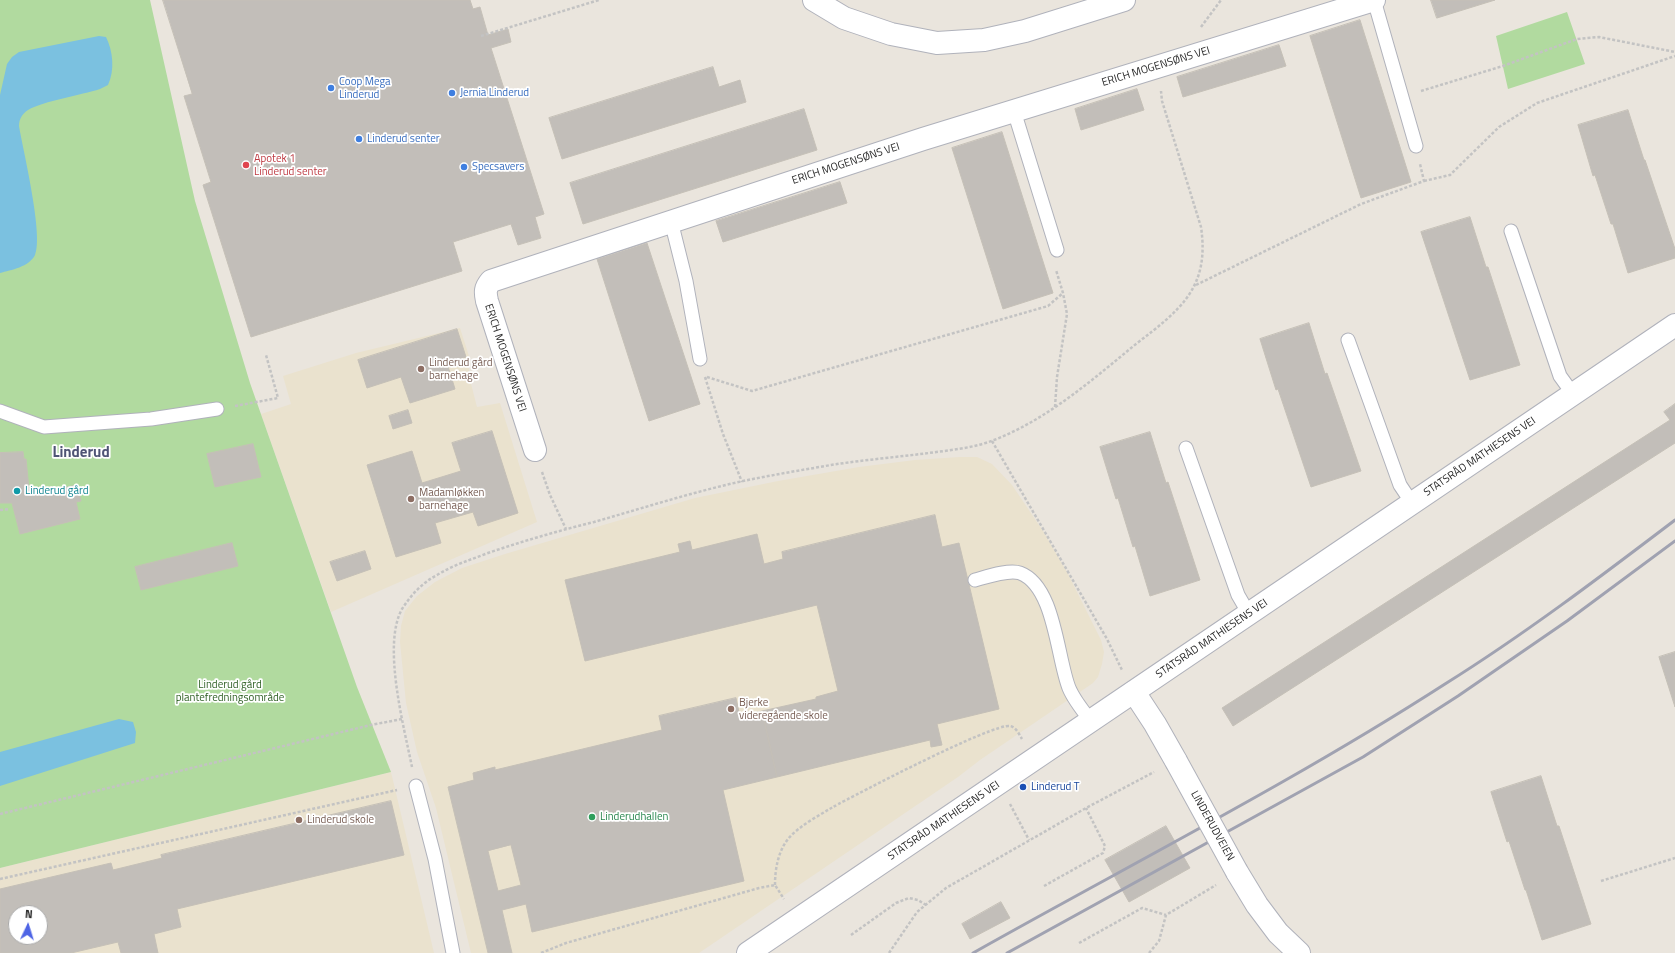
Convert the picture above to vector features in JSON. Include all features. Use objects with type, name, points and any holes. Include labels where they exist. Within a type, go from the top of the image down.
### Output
[{"type":"street","points":[[814,0],[844,18],[891,34],[937,43],[984,40],[1025,31],[1124,0]]},
{"type":"street","name":"ERICH MOGENSØNS VEI","points":[[535,450],[487,301],[485,291],[486,286],[491,280],[1014,111],[1374,0]]},
{"type":"street","name":"STATSRÅD MATHIESENS VEI","points":[[748,953],[1675,325]]},
{"type":"street","name":"LINDERUDVEIEN","points":[[1134,692],[1155,724],[1237,872],[1257,905],[1278,933],[1299,953]]},
{"type":"lane","points":[[1374,0],[1416,146]]},
{"type":"lane","points":[[1014,111],[1057,250]]},
{"type":"lane","points":[[671,221],[686,281],[700,359]]},
{"type":"lane","points":[[1511,232],[1560,376],[1573,394]]},
{"type":"lane","points":[[1348,340],[1400,486],[1412,503]]},
{"type":"lane","points":[[0,411],[44,427],[151,419],[217,409]]},
{"type":"lane","points":[[1186,448],[1238,595],[1249,614]]},
{"type":"lane","points":[[975,580],[1010,572],[1020,573],[1031,580],[1042,593],[1056,631],[1069,689],[1091,721]]},
{"type":"lane","points":[[416,786],[435,859],[453,953]]},
{"type":"path","points":[[481,36],[599,0]]},
{"type":"path","points":[[1197,33],[1221,0]]},
{"type":"path","points":[[1402,97],[1503,66],[1577,39],[1599,37],[1675,52]]},
{"type":"path","points":[[1195,285],[1361,204],[1424,182],[1450,175],[1499,127],[1537,103],[1675,56]]},
{"type":"path","points":[[0,879],[416,786],[402,719],[394,645],[396,625],[402,611],[420,585],[437,574],[463,562],[566,529],[742,482],[833,465],[958,449],[992,441],[1020,428],[1054,408],[1166,321],[1183,304],[1195,285],[1202,264],[1204,246],[1201,227],[1162,101],[1159,66]]},
{"type":"path","points":[[1416,146],[1424,182]]},
{"type":"path","points":[[1054,408],[1057,377],[1067,314],[1063,293],[1054,264],[1057,250]]},
{"type":"path","points":[[705,377],[752,392],[1048,306],[1063,293]]},
{"type":"path","points":[[217,409],[278,398],[266,355]]},
{"type":"path","points":[[700,359],[723,434],[742,482]]},
{"type":"path","points":[[992,441],[1107,638],[1123,673]]},
{"type":"path","points":[[535,450],[550,495],[566,529]]},
{"type":"path","points":[[0,510],[10,509]]},
{"type":"path","points":[[0,814],[371,725],[402,719]]},
{"type":"path","points":[[786,902],[775,885],[775,871],[779,854],[788,839],[804,826],[833,807],[954,746],[1000,727],[1010,726],[1016,730],[1023,741]]},
{"type":"path","points":[[889,953],[917,912],[946,888],[1086,808],[1176,761]]},
{"type":"path","points":[[1008,800],[1029,840]]},
{"type":"path","points":[[1044,886],[1103,853],[1105,846],[1086,808]]},
{"type":"path","points":[[1601,881],[1675,858]]},
{"type":"path","points":[[1079,943],[1142,908],[1166,914],[1237,872]]},
{"type":"path","points":[[541,953],[566,943],[758,888],[775,885]]},
{"type":"path","points":[[851,935],[896,903],[909,898],[918,900],[926,905]]},
{"type":"path","points":[[1149,953],[1159,941],[1166,914]]},
{"type":"shaded area","points":[[460,328],[469,356],[469,376],[477,407],[500,403],[537,522],[331,612],[261,414],[291,404],[283,376],[356,353]]},
{"type":"shaded area","name":"Bjerke videregående skole","points":[[977,457],[992,464],[1012,485],[1043,531],[1067,572],[1101,640],[1104,652],[1102,664],[1098,677],[1093,683],[980,760],[958,777],[699,953],[471,953],[436,808],[417,752],[406,703],[400,642],[401,626],[405,611],[417,596],[435,582],[462,568],[695,498],[778,481],[859,467],[915,460]]},
{"type":"shaded area","name":"Linderud skole","points":[[391,772],[434,953],[0,953],[0,868]]},
{"type":"green space","name":"Linderud gård plantefredningsområde","points":[[0,0],[150,0],[195,201],[250,383],[357,687],[391,772],[0,868]]},
{"type":"green space","points":[[1567,12],[1585,64],[1508,89],[1496,36]]},
{"type":"water","points":[[99,36],[106,37],[112,54],[112,73],[108,85],[100,89],[35,107],[28,110],[20,119],[19,126],[35,212],[37,245],[35,255],[29,262],[0,273],[0,95],[7,64],[12,57],[19,52]]},
{"type":"water","points":[[119,719],[133,722],[136,732],[135,743],[0,786],[0,752]]},
{"type":"building","name":"Linderud senter","points":[[163,0],[470,0],[473,9],[480,7],[488,35],[508,29],[511,42],[491,48],[544,214],[535,217],[541,238],[518,245],[511,224],[453,242],[462,271],[251,337],[203,185],[211,182],[184,96],[192,94]]},
{"type":"building","points":[[1431,0],[1495,0],[1437,18]]},
{"type":"building","points":[[1360,20],[1411,182],[1361,198],[1310,36]]},
{"type":"building","points":[[1279,45],[1286,66],[1183,97],[1177,77]]},
{"type":"building","points":[[713,67],[719,87],[740,80],[746,102],[562,159],[549,118]]},
{"type":"building","points":[[1137,89],[1144,110],[1081,130],[1075,109]]},
{"type":"building","points":[[804,109],[817,150],[583,224],[570,183]]},
{"type":"building","points":[[1628,110],[1675,249],[1675,258],[1628,273],[1613,224],[1611,224],[1595,175],[1593,176],[1578,125]]},
{"type":"building","points":[[1002,132],[1053,293],[1003,309],[952,148]]},
{"type":"building","points":[[840,182],[847,203],[723,242],[716,221]]},
{"type":"building","points":[[1470,217],[1520,365],[1470,380],[1421,232]]},
{"type":"building","points":[[647,243],[700,404],[649,421],[597,259]]},
{"type":"building","points":[[1309,323],[1325,374],[1327,373],[1361,471],[1311,487],[1278,389],[1276,390],[1260,339]]},
{"type":"building","points":[[457,329],[466,357],[447,363],[455,389],[410,403],[401,377],[367,388],[358,360]]},
{"type":"building","points":[[1675,404],[1675,443],[1233,726],[1222,708],[1670,420],[1664,412]]},
{"type":"building","points":[[408,410],[412,423],[393,429],[389,416]]},
{"type":"building","points":[[492,431],[518,513],[478,526],[473,512],[435,523],[441,543],[396,557],[367,465],[412,451],[422,483],[461,471],[452,443]]},
{"type":"building","points":[[1150,432],[1200,580],[1150,596],[1135,546],[1133,547],[1118,498],[1116,499],[1100,447]]},
{"type":"building","points":[[253,444],[261,477],[215,487],[207,454]]},
{"type":"building","name":"Linderud gård","points":[[23,452],[24,459],[26,459],[29,489],[34,489],[35,494],[77,485],[81,501],[76,502],[80,519],[20,534],[12,503],[0,503],[0,453]]},
{"type":"building","points":[[935,515],[942,547],[959,543],[999,709],[937,724],[942,745],[931,747],[930,740],[777,777],[762,711],[816,699],[816,697],[838,691],[817,605],[585,661],[565,580],[680,552],[678,544],[690,541],[692,550],[757,534],[764,564],[783,559],[782,552]]},
{"type":"building","points":[[232,543],[238,566],[141,590],[135,567]]},
{"type":"building","points":[[365,551],[371,569],[337,581],[330,562]]},
{"type":"building","points":[[1675,652],[1675,707],[1659,657]]},
{"type":"building","name":"Linderudhallen","points":[[736,698],[740,717],[762,711],[777,777],[723,790],[744,881],[532,932],[526,904],[502,910],[512,953],[488,953],[448,787],[474,780],[473,773],[495,767],[495,770],[662,730],[659,716]],"holes":[[[511,845],[521,885],[498,891],[488,851]]]},
{"type":"building","points":[[1541,776],[1591,924],[1542,940],[1491,792]]},
{"type":"building","points":[[391,801],[404,855],[177,909],[181,927],[154,934],[158,953],[121,953],[118,942],[71,953],[0,953],[0,889],[111,863],[113,870],[162,858],[161,855]]},
{"type":"building","points":[[1166,826],[1190,868],[1129,902],[1105,860]]},
{"type":"building","points":[[1001,902],[1010,918],[970,939],[962,924]]},
{"type":"railway","points":[[973,953],[1271,789],[1388,720],[1475,665],[1533,625],[1675,520]]},
{"type":"railway","points":[[1007,953],[1363,757],[1458,696],[1567,621],[1675,541]]},
{"type":"place","name":"Coop Mega Linderud","points":[[331,88]]},
{"type":"place","name":"Jernia Linderud","points":[[452,93]]},
{"type":"place","name":"Linderud senter","points":[[359,139]]},
{"type":"place","name":"Apotek 1 Linderud senter","points":[[246,165]]},
{"type":"place","name":"Specsavers","points":[[464,167]]},
{"type":"place","name":"Linderud gård barnehage","points":[[421,369]]},
{"type":"place","name":"Linderud gård","points":[[17,491]]},
{"type":"place","name":"Madamløkken barnehage","points":[[411,499]]},
{"type":"place","name":"Bjerke videregående skole","points":[[731,709]]},
{"type":"place","name":"Linderud T","points":[[1023,787]]},
{"type":"place","name":"Linderudhallen","points":[[592,817]]},
{"type":"place","name":"Linderud skole","points":[[299,820]]},
{"type":"district","name":"Linderud","points":[[81,453]]}]
